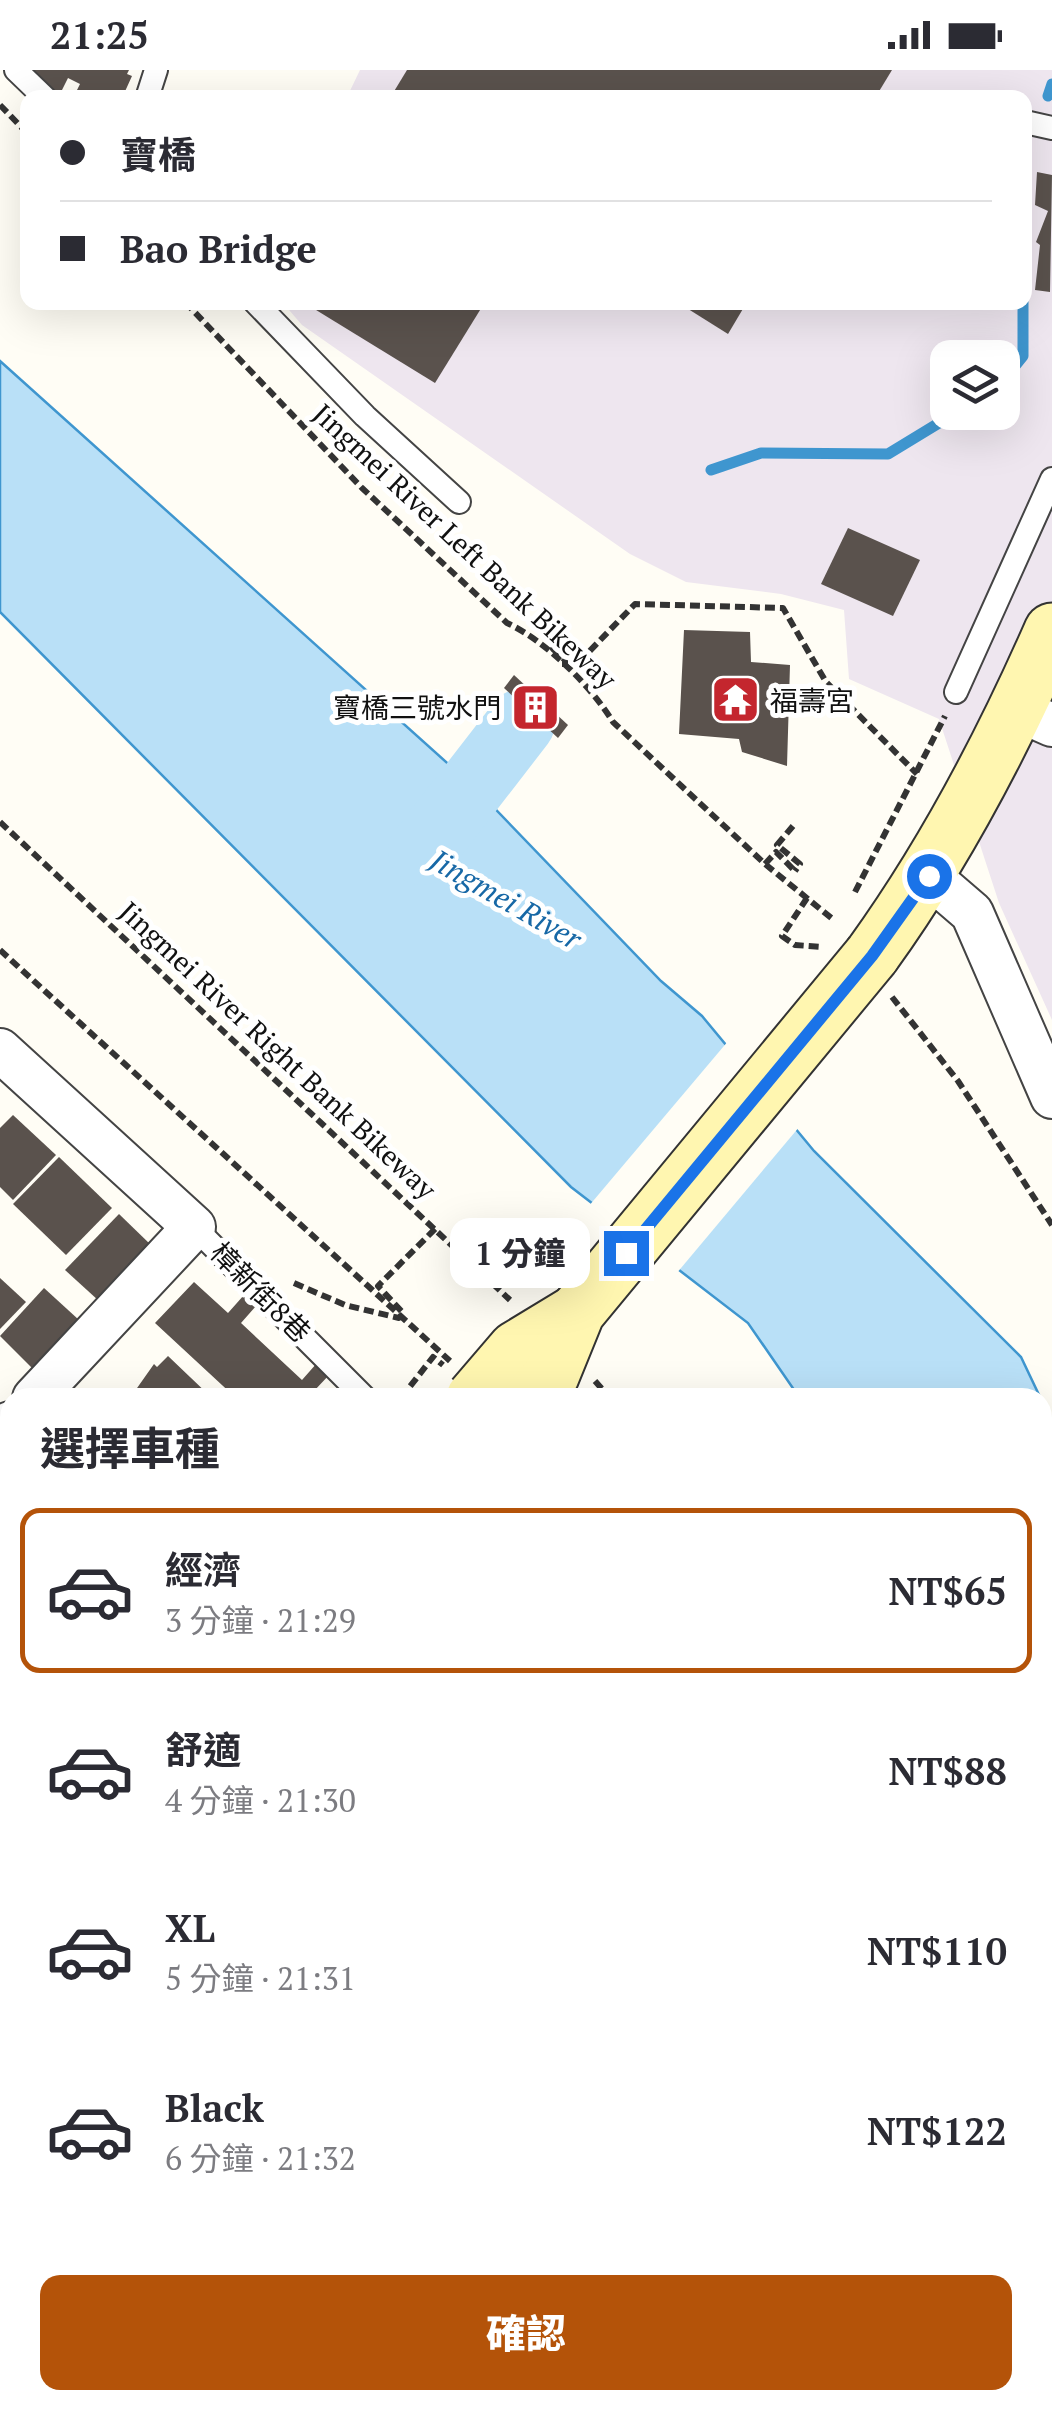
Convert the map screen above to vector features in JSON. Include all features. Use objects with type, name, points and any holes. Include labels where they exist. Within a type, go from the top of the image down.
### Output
[{"type":"street","points":[[541,1388],[551,1376],[577,1312],[854,938],[929,876],[1035,717],[1052,630]]},
{"type":"street","points":[[929,876],[972,912],[1052,1097]]},
{"type":"street","points":[[0,1050],[209,1240]]},
{"type":"street","name":"樟新街8巷","points":[[45,1388],[209,1240]]},
{"type":"street","points":[[463,1380],[577,1312]]},
{"type":"lane","points":[[16,70],[37,90]]},
{"type":"lane","points":[[263,310],[365,416],[459,502]]},
{"type":"lane","points":[[956,692],[1052,480]]},
{"type":"lane","name":"樟新街8巷","points":[[209,1240],[355,1388]]},
{"type":"path","points":[[0,105],[20,126]]},
{"type":"path","name":"Jingmei River Left Bank Bikeway","points":[[193,310],[362,488],[507,623],[524,631],[601,702],[613,722],[765,864],[854,938]]},
{"type":"path","points":[[565,669],[565,660],[554,648],[559,642],[580,661],[635,604],[783,608],[826,682],[918,774]]},
{"type":"path","points":[[854,892],[918,774],[956,692]]},
{"type":"path","name":"Jingmei River Right Bank Bikeway","points":[[0,822],[521,1310]]},
{"type":"path","points":[[765,864],[776,852],[795,871],[800,864],[777,845],[793,826]]},
{"type":"path","points":[[795,945],[782,936],[806,898]]},
{"type":"path","points":[[0,950],[463,1380]]},
{"type":"path","points":[[904,1008],[1052,1225]]},
{"type":"path","points":[[399,1318],[402,1313],[378,1286],[436,1228]]},
{"type":"path","points":[[209,1240],[346,1306],[399,1318]]},
{"type":"path","points":[[409,1388],[433,1358],[463,1380]]},
{"type":"path","points":[[592,1378],[601,1388]]},
{"type":"shaded area","points":[[360,70],[1052,70],[1052,1020],[999,903],[939,719],[849,679],[844,610],[781,594],[686,582],[630,554],[302,325],[289,310],[1032,310],[1032,90],[350,90]]},
{"type":"water","name":"Jingmei River","points":[[0,361],[475,788],[661,981],[702,1016],[814,1151],[1021,1357],[1036,1388],[793,1388],[748,1323],[571,1187],[0,612]]},
{"type":"pier","points":[[729,1040],[800,1126],[676,1274],[588,1207]]},
{"type":"building","points":[[22,70],[129,70],[127,74],[132,76],[126,90],[77,90],[80,84],[68,78],[62,90],[50,90]]},
{"type":"building","points":[[407,70],[892,70],[880,90],[395,90]]},
{"type":"building","points":[[1037,172],[1052,175],[1050,292],[1035,290],[1040,245],[1036,242],[1048,211],[1035,205]]},
{"type":"building","points":[[316,310],[480,310],[435,383]]},
{"type":"building","points":[[690,310],[742,310],[728,334]]},
{"type":"building","points":[[848,528],[920,560],[893,616],[821,584]]},
{"type":"building","name":"福壽宮","points":[[684,630],[750,632],[751,662],[790,665],[787,766],[742,752],[739,739],[679,734]]},
{"type":"building","name":"寶橋三號水門","points":[[514,675],[568,725],[558,738],[504,688]]},
{"type":"building","points":[[13,1115],[56,1155],[13,1200],[0,1187],[0,1128]]},
{"type":"building","points":[[59,1157],[112,1208],[66,1255],[13,1204]]},
{"type":"building","points":[[119,1214],[152,1246],[99,1301],[65,1270]]},
{"type":"building","points":[[0,1278],[26,1302],[0,1329]]},
{"type":"building","points":[[194,1282],[228,1313],[244,1295],[256,1306],[241,1323],[302,1380],[317,1363],[330,1374],[317,1388],[225,1388],[155,1323]]},
{"type":"building","points":[[44,1288],[79,1320],[34,1370],[0,1336]]},
{"type":"building","points":[[168,1356],[202,1388],[137,1388],[154,1364],[157,1367]]},
{"type":"waterway","points":[[1048,96],[1052,84]]},
{"type":"waterway","points":[[1020,360],[1023,310]]},
{"type":"waterway","points":[[711,470],[761,453],[888,454],[930,428]]},
{"type":"waterway","name":"Jingmei River","points":[[422,851],[521,723]]},
{"type":"place","name":"福壽宮","points":[[735,700]]},
{"type":"place","name":"寶橋三號水門","points":[[536,707]]},
{"type":"route","points":[[626,1253],[872,956],[929,876]]}]
